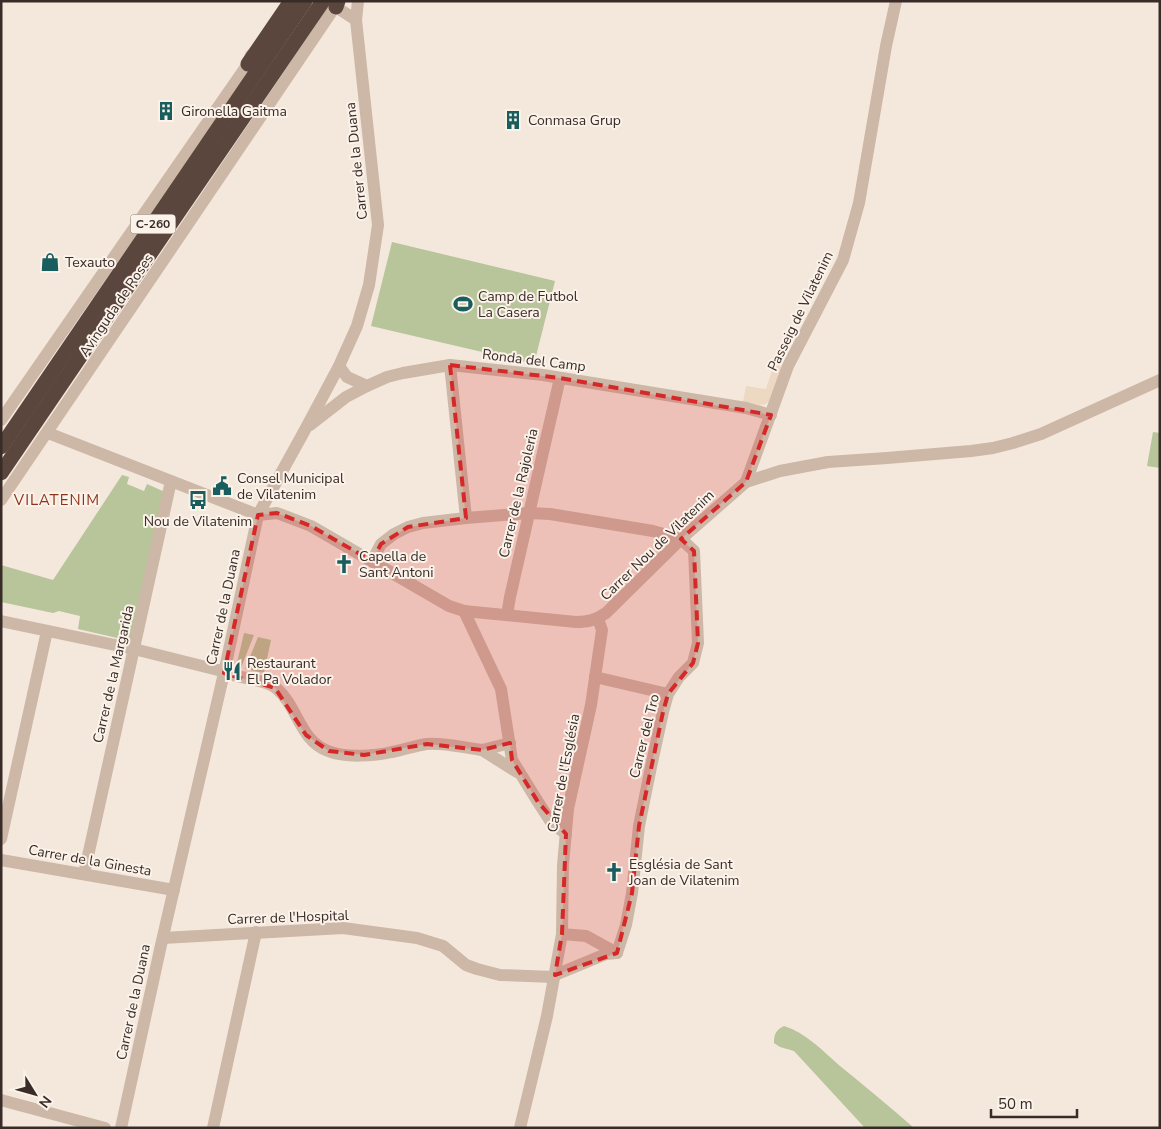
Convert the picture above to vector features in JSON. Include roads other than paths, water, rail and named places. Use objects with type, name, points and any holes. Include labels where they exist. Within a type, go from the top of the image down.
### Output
[{"type":"highway","points":[[248,64],[291,1]]},
{"type":"highway","name":"C-260","points":[[1,447],[305,1]]},
{"type":"highway","name":"C-260","points":[[1,473],[167,228],[334,3]]},
{"type":"street","name":"Avinguda de Roses","points":[[3,415],[248,64],[260,35],[283,1]]},
{"type":"street","name":"Carrer de la Duana","points":[[121,1128],[258,515],[339,366],[357,326],[369,285],[378,225],[356,20],[358,1]]},
{"type":"street","name":"Passeig de Vilatenim","points":[[746,482],[788,366],[843,260],[859,203],[886,46],[896,1]]},
{"type":"street","name":"Avinguda de Roses","points":[[1,500],[48,433],[334,3]]},
{"type":"street","points":[[334,3],[356,20]]},
{"type":"street","points":[[450,365],[466,518]]},
{"type":"street","name":"Ronda del Camp","points":[[306,428],[346,397],[367,386],[403,373],[450,365],[560,378],[746,408],[771,415]]},
{"type":"street","points":[[339,366],[347,377],[367,386]]},
{"type":"street","name":"Carrer de la Rajoleria","points":[[507,615],[560,378]]},
{"type":"street","points":[[746,482],[780,471],[828,462],[994,448],[1041,434],[1160,380]]},
{"type":"street","name":"Carrer Nou de Vilatenim","points":[[48,433],[258,515],[277,513],[311,526],[449,606],[464,611],[576,622],[598,619],[606,613],[681,539],[746,482]]},
{"type":"street","name":"Carrer de la Margarida","points":[[84,874],[171,481]]},
{"type":"street","points":[[372,561],[381,544],[394,534],[408,527],[423,523],[466,518],[529,513],[550,514],[643,530],[681,539]]},
{"type":"street","name":"Carrer del Tro","points":[[617,953],[626,925],[632,893],[639,826],[668,694],[679,677],[693,663],[698,643],[694,552],[681,539]]},
{"type":"street","points":[[464,611],[500,689],[512,760],[551,822],[566,834]]},
{"type":"street","name":"Carrer de l'Església","points":[[520,1128],[555,976],[562,934],[563,865],[568,809],[591,705],[602,630],[598,619]]},
{"type":"street","points":[[1,621],[134,649],[264,683],[275,688],[284,698],[306,735],[315,744],[329,751],[364,755],[391,753],[427,744],[446,744],[482,750],[521,774]]},
{"type":"street","points":[[1,840],[47,631]]},
{"type":"street","points":[[595,677],[668,694]]},
{"type":"street","points":[[482,750],[510,743]]},
{"type":"street","name":"Carrer de la Ginesta","points":[[1,860],[174,890]]},
{"type":"street","name":"Carrer de l'Hospital","points":[[163,938],[343,928],[417,938],[443,946],[466,965],[500,975],[555,976]]},
{"type":"street","points":[[213,1128],[256,932]]},
{"type":"street","points":[[562,934],[586,936],[617,953]]},
{"type":"street","points":[[555,976],[606,954],[617,953]]},
{"type":"street","points":[[1,1100],[105,1128]]},
{"type":"place","name":"Gironella Gaitma","points":[[166,111]]},
{"type":"place","name":"Conmasa Grup","points":[[513,120]]},
{"type":"place","name":"Texauto","points":[[50,262]]},
{"type":"place","name":"Camp de Futbol La Casera","points":[[463,304]]},
{"type":"place","name":"Consel Municipal de Vilatenim","points":[[222,486]]},
{"type":"place","name":"Nou de Vilatenim","points":[[198,500]]},
{"type":"place","name":"Capella de Sant Antoni","points":[[344,564]]},
{"type":"place","name":"Restaurant El Pa Volador","points":[[232,671]]},
{"type":"place","name":"Església de Sant Joan de Vilatenim","points":[[614,872]]},
{"type":"district","name":"VILATENIM","points":[[57,500]]}]
